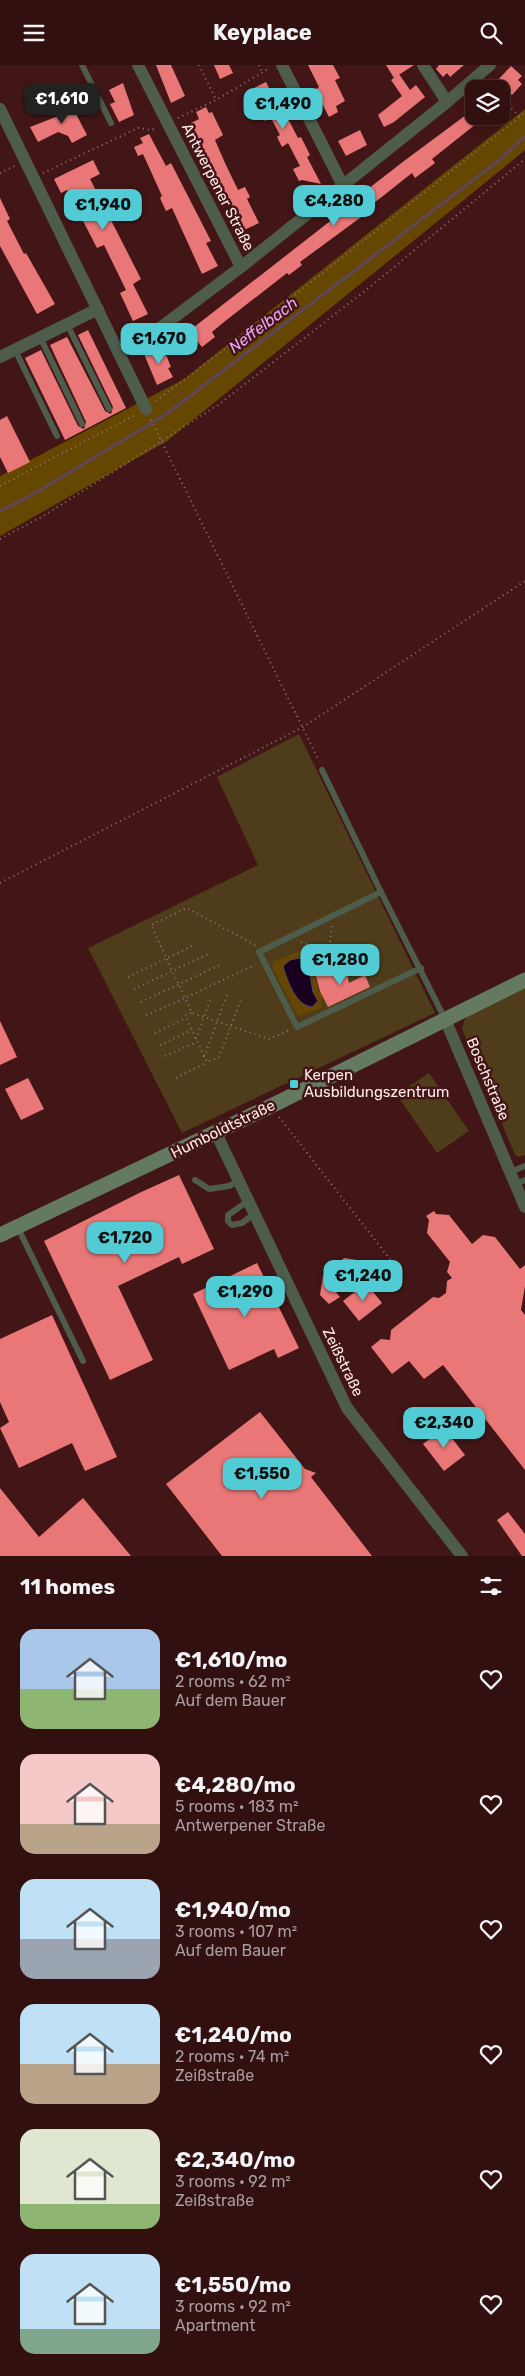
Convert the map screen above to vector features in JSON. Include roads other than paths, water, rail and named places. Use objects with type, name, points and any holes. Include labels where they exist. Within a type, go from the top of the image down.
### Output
[{"type":"street","name":"Antwerpener Straße","points":[[138,65],[241,267]]},
{"type":"street","points":[[282,65],[343,186]]},
{"type":"street","points":[[423,65],[447,102]]},
{"type":"street","name":"Antwerpener Straße","points":[[120,352],[144,340],[241,267],[447,102],[490,65]]},
{"type":"street","points":[[0,109],[24,161],[120,352],[146,409]]},
{"type":"street","points":[[0,357],[98,309]]},
{"type":"street","name":"Humboldtstraße","points":[[0,1235],[216,1133],[525,980]]},
{"type":"street","name":"Boschstraße","points":[[445,1019],[510,1172],[520,1182],[525,1207]]},
{"type":"street","name":"Zeißstraße","points":[[216,1133],[346,1408],[462,1556]]},
{"type":"lane","points":[[82,65],[111,123]]},
{"type":"lane","points":[[67,324],[109,409]]},
{"type":"lane","points":[[40,337],[82,424]]},
{"type":"lane","points":[[15,350],[57,435]]},
{"type":"lane","points":[[322,770],[445,1019]]},
{"type":"lane","points":[[381,892],[259,952],[297,1027],[420,968]]},
{"type":"lane","points":[[510,1172],[525,1166]]},
{"type":"lane","points":[[195,1180],[209,1189],[229,1186],[239,1181]]},
{"type":"lane","points":[[248,1201],[228,1215],[228,1221],[232,1225],[237,1225],[254,1214]]},
{"type":"lane","points":[[18,1227],[83,1361]]},
{"type":"waterway","name":"Neffelbach","points":[[0,511],[32,495],[165,415],[502,158],[525,136]]},
{"type":"place","name":"Kerpen Ausbildungszentrum","points":[[294,1084]]}]
